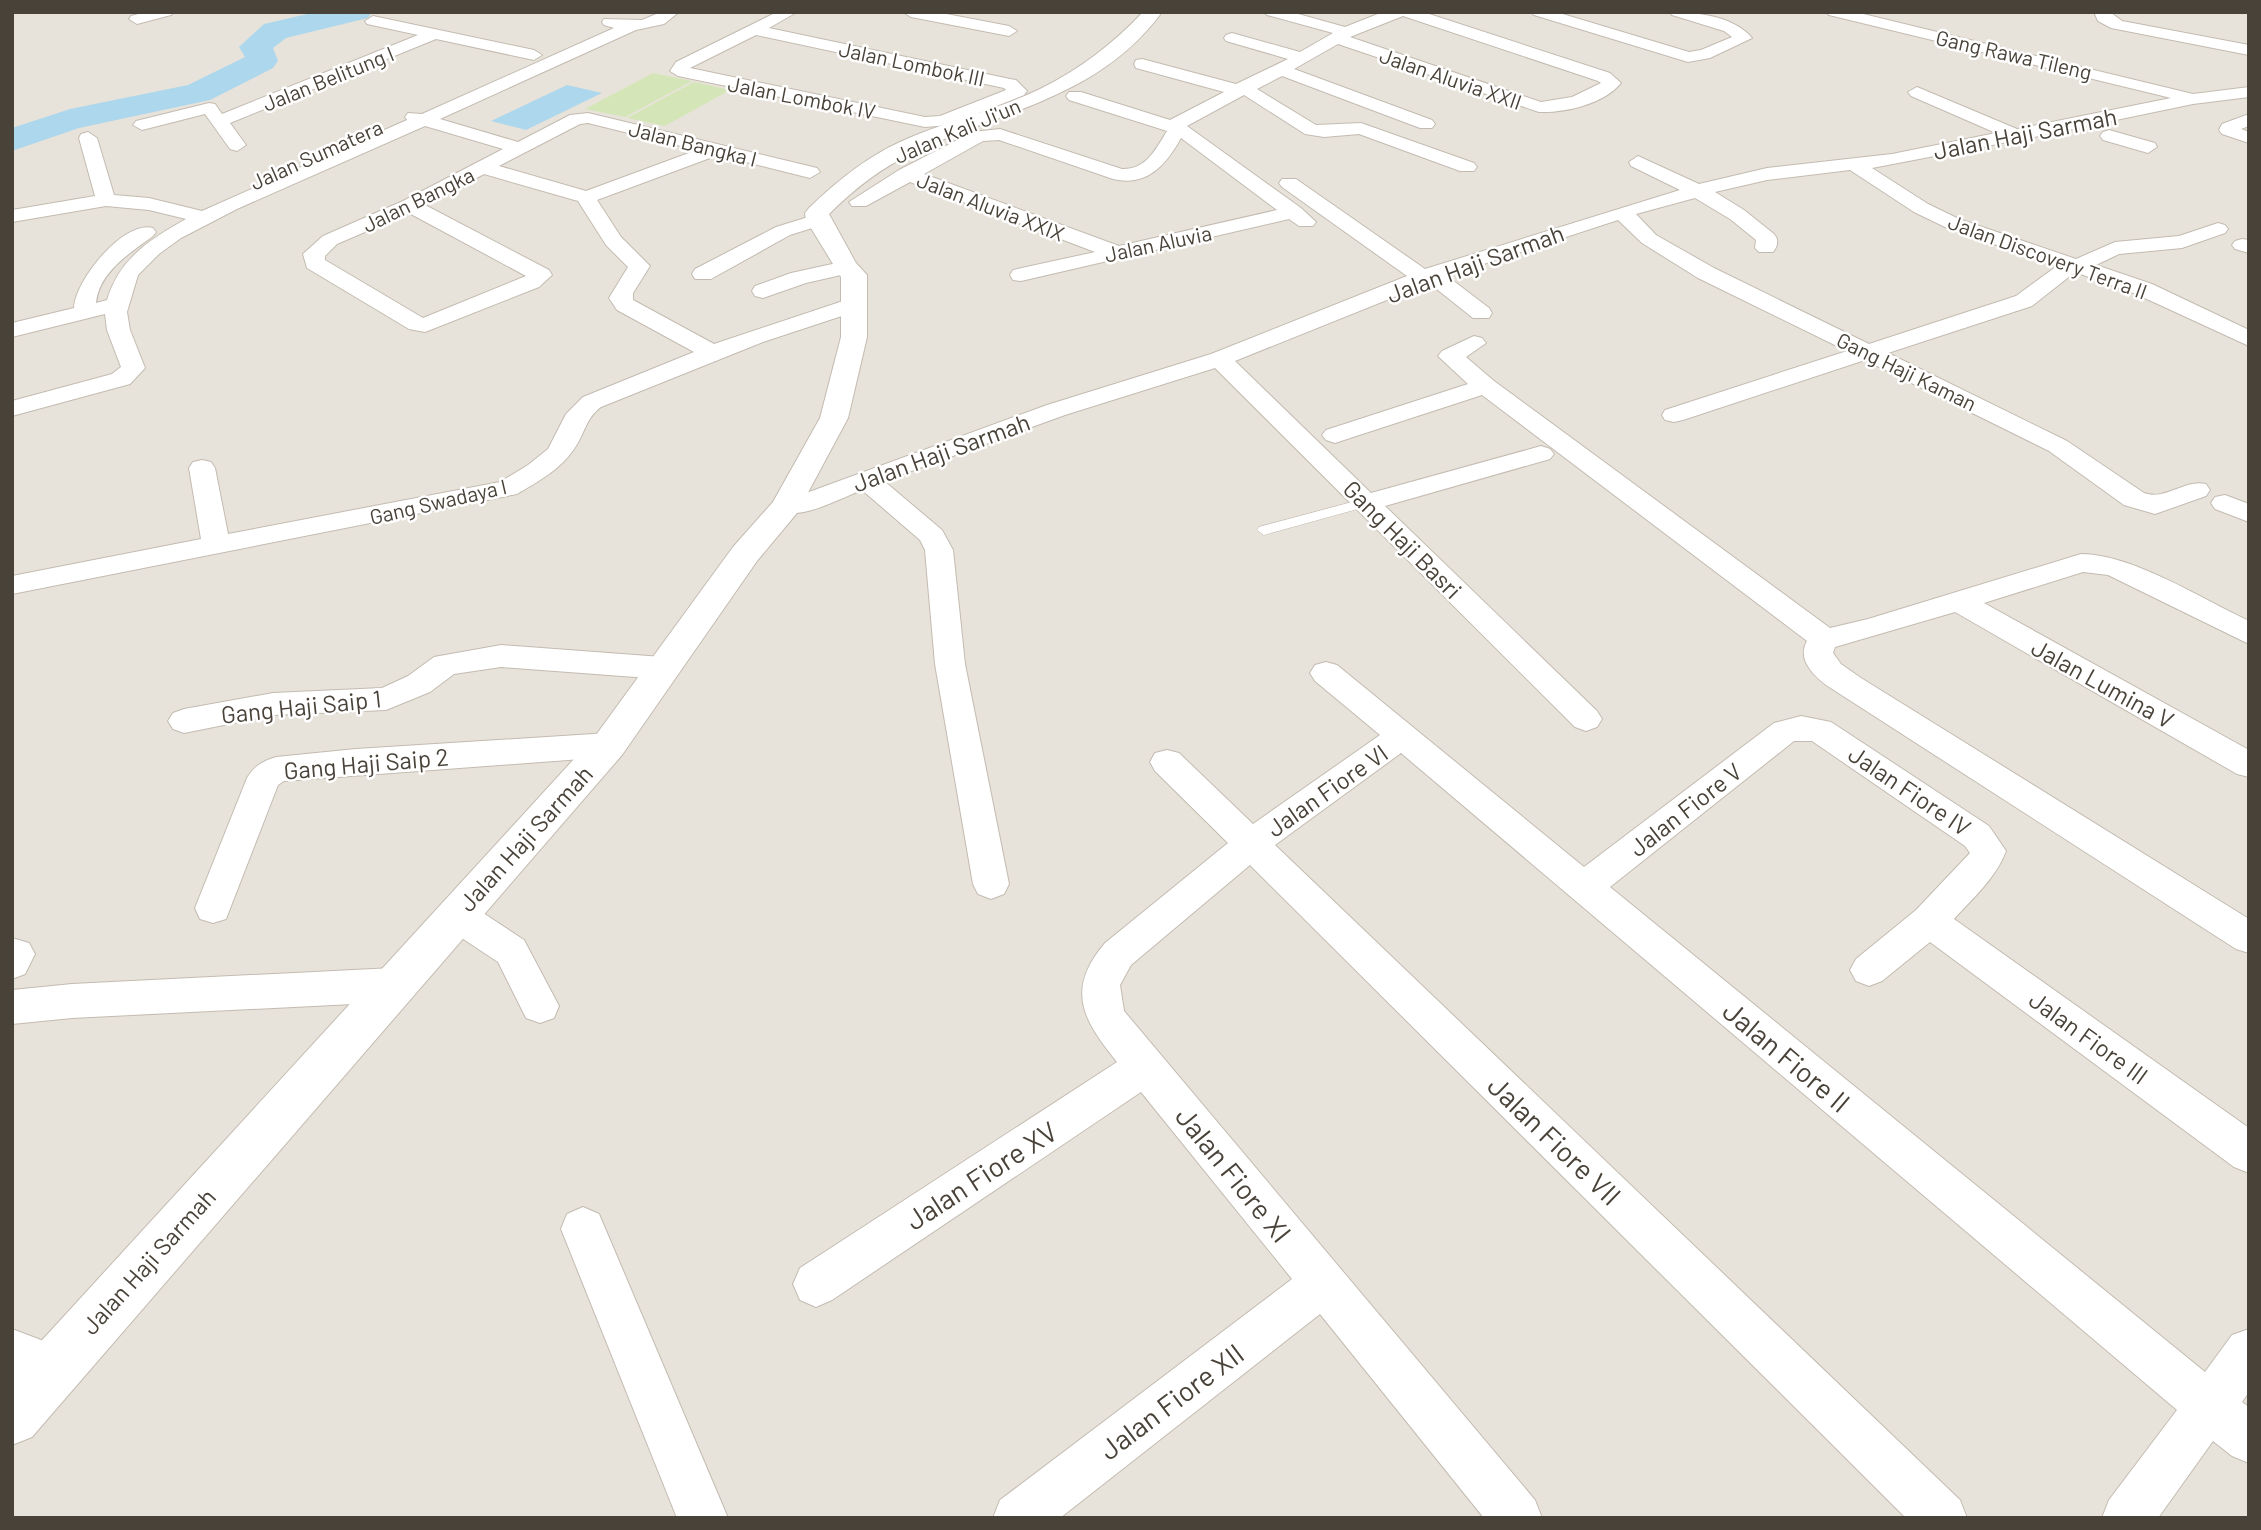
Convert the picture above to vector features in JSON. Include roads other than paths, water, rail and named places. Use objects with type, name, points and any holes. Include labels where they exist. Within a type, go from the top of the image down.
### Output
[{"type":"street","points":[[137,19],[166,12]]},
{"type":"street","points":[[605,16],[633,24],[659,20],[671,12]]},
{"type":"street","points":[[754,30],[789,12]]},
{"type":"street","points":[[911,12],[1009,31]]},
{"type":"street","points":[[972,24],[991,12]]},
{"type":"street","name":"Jalan Kali Ji'un","points":[[818,220],[817,213],[846,183],[906,147],[1000,112],[1066,83],[1134,32],[1153,12]]},
{"type":"street","name":"Jalan Aluvia XXII","points":[[1272,12],[1342,35],[1528,105],[1548,108],[1566,104],[1611,86],[1612,83],[1604,77],[1406,12]]},
{"type":"street","points":[[1155,166],[1178,128],[1178,121],[1281,70],[1342,35],[1398,12]]},
{"type":"street","points":[[1539,12],[1680,55],[1704,55],[1744,38],[1730,28],[1678,12]]},
{"type":"street","name":"Gang Rawa Tileng","points":[[1834,12],[2249,111]]},
{"type":"street","points":[[2102,12],[2104,18],[2117,25],[2249,50]]},
{"type":"street","name":"Jalan Sumatera","points":[[86,312],[84,303],[90,285],[103,266],[149,230],[534,55],[605,16]]},
{"type":"street","points":[[373,21],[534,55]]},
{"type":"street","points":[[2200,41],[2205,22]]},
{"type":"street","name":"Jalan Sumatera","points":[[118,310],[119,294],[136,263],[161,243],[207,218],[633,24]]},
{"type":"street","name":"Jalan Lombok IV","points":[[754,30],[678,70],[933,122]]},
{"type":"street","name":"Jalan Lombok III","points":[[754,30],[1010,84],[1018,91],[933,122]]},
{"type":"street","name":"Jalan Belitung I","points":[[220,121],[435,34]]},
{"type":"street","points":[[1232,38],[1302,58]]},
{"type":"street","points":[[1142,64],[1240,89],[1311,130],[1324,132],[1361,128],[1467,167]]},
{"type":"street","points":[[1281,70],[1426,124]]},
{"type":"street","points":[[1917,92],[2014,135],[2041,143],[2109,136],[2129,131]]},
{"type":"street","name":"Jalan Haji Sarmah","points":[[12,1417],[32,1360],[393,985],[610,745],[745,554],[786,506],[803,504],[865,478],[1056,410],[1219,359],[1428,276],[1622,212],[1767,174],[1892,160],[2201,98],[2249,92]]},
{"type":"street","points":[[1075,96],[1178,128],[1225,160]]},
{"type":"street","points":[[142,125],[206,108],[212,109],[237,145]]},
{"type":"street","name":"Jalan Bangka","points":[[405,114],[519,148]]},
{"type":"street","name":"Jalan Bangka I","points":[[576,119],[588,118],[810,172]]},
{"type":"street","name":"Jalan Bangka","points":[[410,205],[541,275],[531,282],[425,325],[417,324],[319,267],[313,260],[317,249],[330,240],[410,205],[576,119]]},
{"type":"street","points":[[2249,119],[2228,128],[2249,138]]},
{"type":"street","points":[[859,202],[979,136],[990,134],[1000,134],[1125,176],[1139,174],[1155,166],[1225,160]]},
{"type":"street","points":[[2109,136],[2148,147]]},
{"type":"street","points":[[88,138],[106,200]]},
{"type":"street","points":[[484,168],[587,197],[718,149]]},
{"type":"street","name":"Jalan Aluvia","points":[[1021,275],[1115,252],[1302,218],[1225,160]]},
{"type":"street","points":[[1638,162],[1698,191],[1747,220],[1767,238],[1766,248]]},
{"type":"street","name":"Jalan Discovery Terra II","points":[[1853,164],[1921,208],[1952,223],[2144,289],[2249,339]]},
{"type":"street","points":[[1265,167],[1481,313]]},
{"type":"street","name":"Jalan Aluvia XXIX","points":[[906,174],[1115,252]]},
{"type":"street","points":[[587,197],[588,203],[613,241],[639,265],[636,275],[622,288],[620,298],[625,305],[713,353]]},
{"type":"street","points":[[12,216],[106,200],[149,204],[207,218]]},
{"type":"street","name":"Gang Haji Kaman","points":[[1622,212],[1649,239],[1706,273],[2058,446],[2134,499],[2155,506],[2197,490]]},
{"type":"street","points":[[703,274],[783,231],[818,220],[846,267],[854,275],[854,337],[834,418],[786,506]]},
{"type":"street","points":[[1674,415],[2024,301],[2075,265],[2115,248],[2182,242],[2218,229]]},
{"type":"street","points":[[763,291],[799,278],[846,267]]},
{"type":"street","name":"Gang Swadaya I","points":[[12,585],[508,488],[539,470],[562,448],[578,412],[592,402],[713,353],[816,315],[855,304]]},
{"type":"street","points":[[12,330],[86,312],[118,310],[133,368],[129,375],[12,409]]},
{"type":"street","points":[[1474,343],[1450,356],[1485,386],[1825,639]]},
{"type":"street","name":"Gang Haji Basri","points":[[1219,359],[1586,719]]},
{"type":"street","points":[[1335,435],[1485,386]]},
{"type":"street","points":[[1367,502],[1541,454]]},
{"type":"street","points":[[202,468],[216,546]]},
{"type":"street","points":[[865,478],[932,537],[939,550],[950,664],[991,884]]},
{"type":"street","points":[[2249,635],[2118,569],[2081,562],[1825,639],[1817,649],[1817,655],[1821,663],[1850,686],[2249,938]]},
{"type":"street","name":"Jalan Lumina V","points":[[1957,601],[2249,765]]},
{"type":"street","name":"Gang Haji Saip 1","points":[[184,721],[273,704],[386,699],[419,684],[445,665],[501,656],[662,668]]},
{"type":"street","name":"Jalan Fiore II","points":[[1326,673],[2249,1438]]},
{"type":"street","name":"Jalan Fiore IV","points":[[1785,732],[1801,727],[1820,730],[1983,843],[1988,855],[1929,921],[1869,970]]},
{"type":"street","name":"Jalan Fiore V","points":[[1584,887],[1785,732]]},
{"type":"street","name":"Jalan Fiore VI","points":[[1251,844],[1402,736]]},
{"type":"street","name":"Gang Haji Saip 2","points":[[213,908],[264,778],[276,769],[356,761],[610,745]]},
{"type":"street","name":"Jalan Fiore VII","points":[[1167,762],[1942,1518]]},
{"type":"street","name":"Jalan Fiore XI","points":[[1251,844],[1118,954],[1105,969],[1100,998],[1107,1020],[1517,1518]]},
{"type":"street","points":[[456,914],[477,931],[511,951],[540,1006]]},
{"type":"street","name":"Jalan Fiore III","points":[[1929,921],[2249,1153]]},
{"type":"street","points":[[12,954],[16,954],[12,963]]},
{"type":"street","points":[[12,1007],[72,1001],[393,985]]},
{"type":"street","name":"Jalan Fiore XV","points":[[816,1284],[1146,1066]]},
{"type":"street","points":[[583,1229],[703,1518]]},
{"type":"street","name":"Jalan Fiore XII","points":[[1018,1518],[1324,1283]]},
{"type":"street","points":[[2127,1518],[2249,1352]]},
{"type":"lane","points":[[1264,530],[1367,502]]},
{"type":"water","points":[[567,85],[602,93],[526,130],[491,121]]},
{"type":"waterway","points":[[12,140],[70,119],[198,93],[262,61],[261,54],[255,47],[275,31],[357,12]]}]
